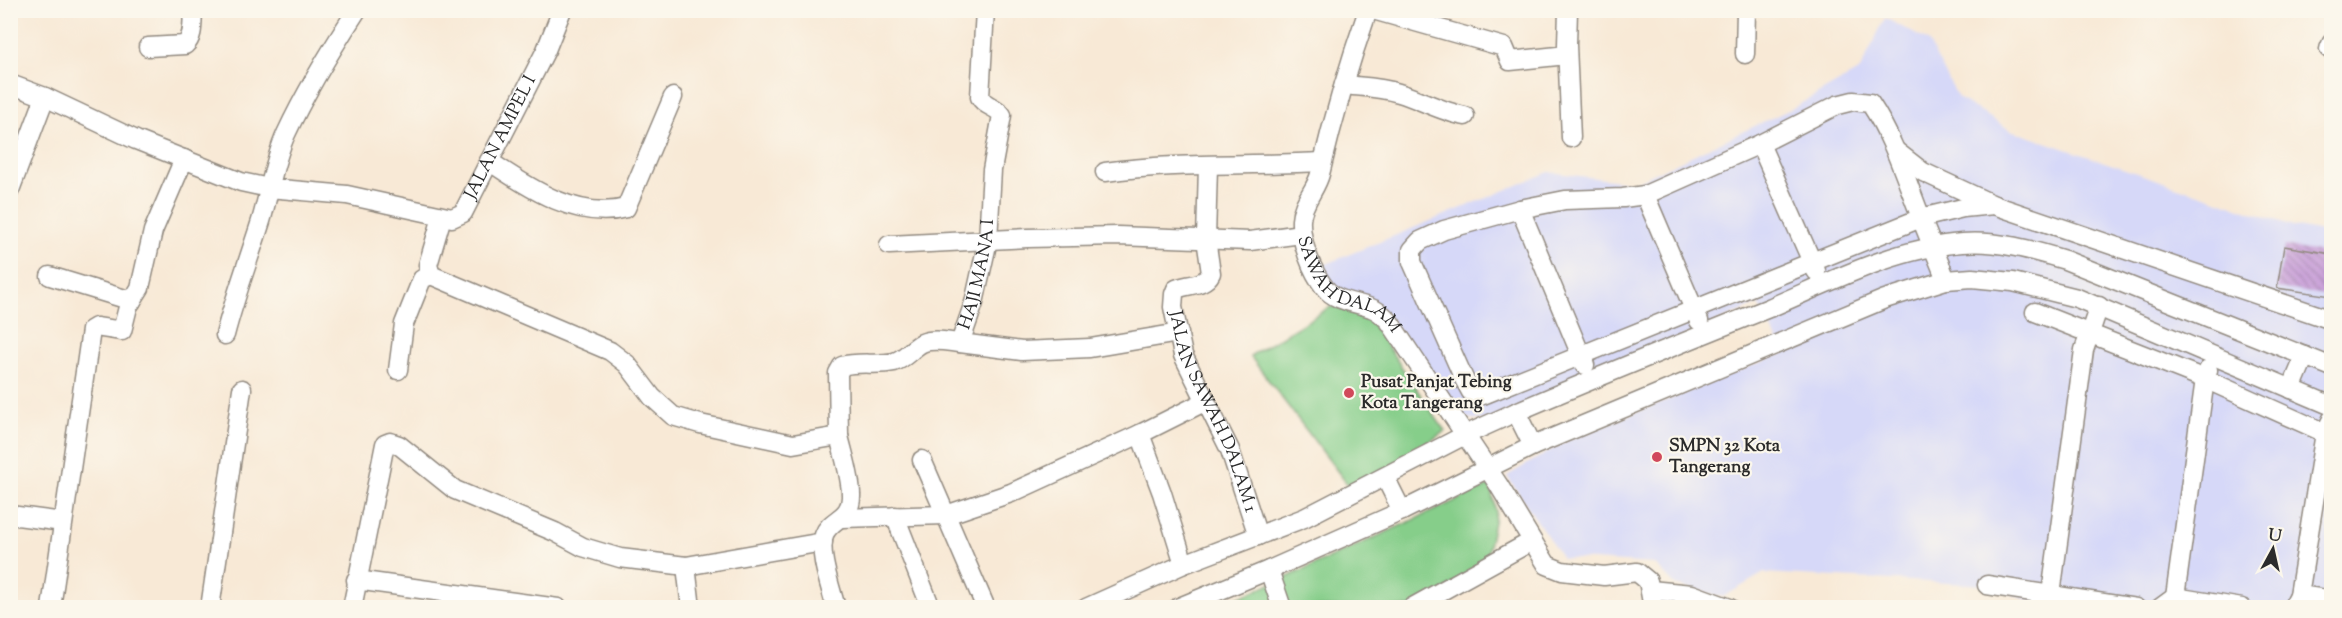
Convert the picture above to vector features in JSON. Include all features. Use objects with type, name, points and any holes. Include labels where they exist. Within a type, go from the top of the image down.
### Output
[{"type":"street","points":[[148,47],[185,45],[189,42],[193,10]]},
{"type":"street","points":[[225,335],[236,290],[261,220],[272,168],[286,134],[337,40],[357,10]]},
{"type":"street","name":"JALAN AMPEL I","points":[[442,217],[459,217],[463,213],[546,50],[562,10]]},
{"type":"street","name":"HAJI MANA I","points":[[839,436],[838,373],[842,366],[898,361],[923,342],[960,343],[974,303],[988,240],[992,170],[1002,115],[998,109],[983,102],[980,97],[985,10]]},
{"type":"street","name":"SAWAH DALAM","points":[[1368,10],[1344,85],[1320,175],[1304,206],[1301,234],[1314,268],[1325,288],[1344,300],[1372,308],[1389,321],[1485,464],[1547,565],[1604,576],[1637,572],[1648,581],[1652,598]]},
{"type":"street","points":[[1374,10],[1504,47],[1510,61],[1567,55]]},
{"type":"street","points":[[1568,10],[1567,55],[1571,138]]},
{"type":"street","points":[[1744,54],[1746,10]]},
{"type":"street","points":[[10,84],[45,97],[116,131],[241,182],[269,188],[347,195],[442,217],[428,265],[430,275]]},
{"type":"street","points":[[1344,85],[1380,88],[1447,112],[1465,116]]},
{"type":"street","points":[[10,190],[45,97]]},
{"type":"street","points":[[489,161],[526,186],[573,206],[609,211],[626,208],[673,97]]},
{"type":"street","points":[[1940,264],[1921,218],[1896,151],[1870,104],[1853,101],[1837,105],[1760,144],[1645,195],[1565,200],[1520,209],[1444,230],[1420,241],[1412,250],[1412,262],[1471,392],[1483,395],[1921,218],[1963,208],[1994,205]]},
{"type":"street","points":[[1760,144],[1822,286]]},
{"type":"street","points":[[1896,151],[1923,172],[1994,205],[2331,320]]},
{"type":"street","points":[[51,608],[91,330],[96,327],[123,331],[128,308],[140,288],[154,227],[184,159]]},
{"type":"street","points":[[1105,172],[1146,166],[1322,162]]},
{"type":"street","points":[[1206,239],[1208,166]]},
{"type":"street","points":[[1645,195],[1705,334]]},
{"type":"street","points":[[1520,209],[1591,380]]},
{"type":"street","points":[[889,245],[1118,236],[1250,241],[1301,234]]},
{"type":"street","name":"JALAN SAWAH DALAM 1","points":[[1206,239],[1211,273],[1209,278],[1201,283],[1176,289],[1173,307],[1183,355],[1230,450],[1258,536]]},
{"type":"street","points":[[1177,608],[1402,511],[1485,464],[1532,443],[1885,299],[1940,264],[1964,243],[1996,244],[2029,249],[2065,260],[2303,359],[2331,367]]},
{"type":"street","points":[[1086,608],[1184,564],[1304,518],[1385,477],[1591,380],[1903,255],[1940,264],[1972,278],[2013,282],[2047,289],[2099,306],[2214,356],[2293,385],[2331,406]]},
{"type":"street","points":[[398,370],[404,324],[422,279],[430,275],[610,351],[627,364],[652,397],[673,416],[793,444],[839,436],[852,495],[849,508],[842,518],[824,533],[822,550],[836,608]]},
{"type":"street","points":[[50,276],[132,301]]},
{"type":"street","points":[[2051,594],[2084,350],[2099,306]]},
{"type":"street","points":[[2035,312],[2329,429],[2296,601],[2331,600]]},
{"type":"street","points":[[960,343],[1022,351],[1090,348],[1179,333]]},
{"type":"street","points":[[2214,356],[2205,379],[2167,602],[2242,608]]},
{"type":"street","points":[[2293,385],[2303,359]]},
{"type":"street","points":[[210,608],[243,389]]},
{"type":"street","points":[[842,518],[946,515],[1011,493],[1140,435],[1206,401]]},
{"type":"street","points":[[1518,415],[1532,443]]},
{"type":"street","points":[[1140,435],[1162,493],[1184,564]]},
{"type":"street","points":[[352,608],[385,444],[390,442],[414,455],[455,490],[555,532],[583,547],[620,558],[686,566],[823,542]]},
{"type":"street","points":[[922,460],[986,608]]},
{"type":"street","points":[[1385,477],[1402,511]]},
{"type":"street","points":[[10,515],[63,522]]},
{"type":"street","points":[[895,516],[931,608]]},
{"type":"street","points":[[1411,608],[1532,541]]},
{"type":"street","points":[[686,566],[691,608]]},
{"type":"street","points":[[1269,570],[1282,608]]},
{"type":"street","points":[[356,580],[558,608]]},
{"type":"street","points":[[1987,585],[2136,608]]},
{"type":"street","points":[[1652,598],[1692,594],[1730,608]]},
{"type":"shaded area","points":[[1885,18],[1928,41],[1958,98],[2010,130],[2293,226],[2331,234],[2331,607],[2048,607],[1985,585],[1764,573],[1723,597],[1675,585],[1655,564],[1562,558],[1507,476],[1570,439],[1784,353],[1758,304],[1488,421],[1465,418],[1376,302],[1335,289],[1314,269],[1549,172],[1634,183],[1793,108],[1860,70]]},
{"type":"green space","name":"Pusat Panjat Tebing Kota Tangerang","points":[[1332,306],[1367,316],[1445,431],[1395,465],[1348,485],[1250,356]]},
{"type":"green space","points":[[1490,485],[1496,512],[1482,569],[1413,607],[1214,608],[1290,576]]},
{"type":"building","points":[[2284,246],[2331,254],[2331,296],[2277,288]]},
{"type":"place","name":"Pusat Panjat Tebing Kota Tangerang","points":[[1349,393]]},
{"type":"place","name":"SMPN 32 Kota Tangerang","points":[[1657,457]]}]
